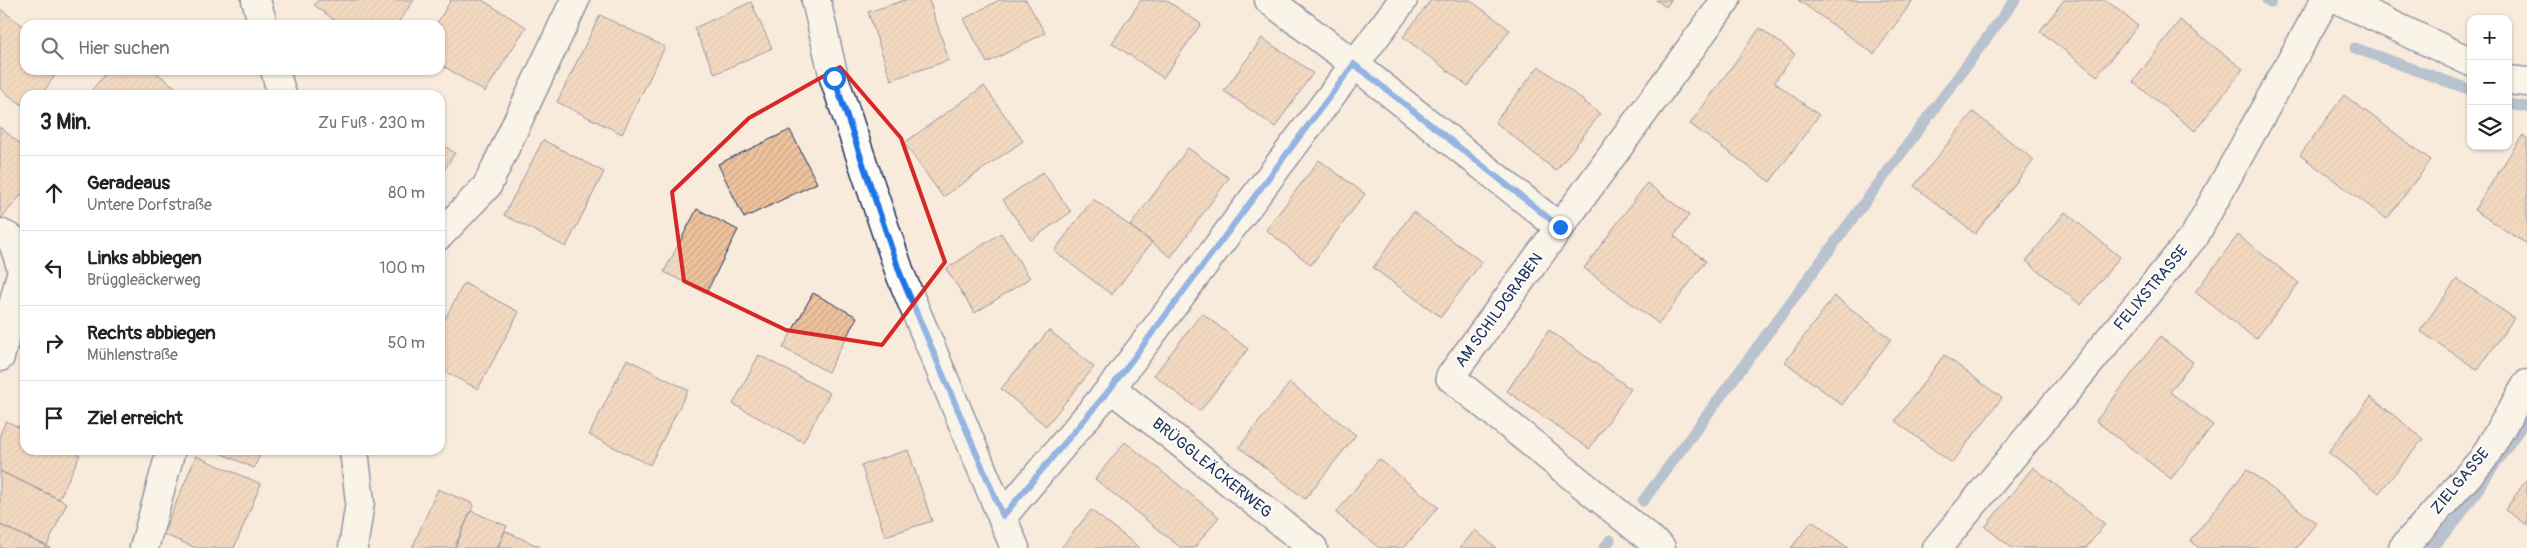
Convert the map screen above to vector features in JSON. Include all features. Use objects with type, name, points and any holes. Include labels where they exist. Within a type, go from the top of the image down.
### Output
[{"type":"street","points":[[256,0],[261,20]]},
{"type":"street","points":[[445,230],[487,186],[575,0]]},
{"type":"street","points":[[816,0],[834,78],[901,276],[1015,548]]},
{"type":"street","points":[[1269,0],[1354,64],[1560,227]]},
{"type":"street","points":[[1003,516],[1111,388],[1403,0]]},
{"type":"street","name":"AM SCHILDGRABEN","points":[[1661,548],[1450,377],[1726,0]]},
{"type":"street","name":"FELIXSTRASSE","points":[[1937,548],[2195,235],[2325,0]]},
{"type":"street","points":[[2339,0],[2467,60]]},
{"type":"street","points":[[276,75],[281,90]]},
{"type":"street","points":[[2512,80],[2527,82]]},
{"type":"street","points":[[0,233],[12,240],[20,264]]},
{"type":"street","points":[[0,357],[20,278]]},
{"type":"street","name":"ZIELGASSE","points":[[2403,548],[2482,459],[2527,384]]},
{"type":"street","name":"BRÜGGLEÄCKERWEG","points":[[1111,388],[1313,548]]},
{"type":"street","points":[[144,548],[170,455]]},
{"type":"street","points":[[353,548],[360,502],[355,455]]},
{"type":"highlighted area","points":[[840,67],[901,138],[945,262],[882,345],[786,330],[684,281],[672,192],[749,118]]},
{"type":"building","points":[[318,0],[414,0],[400,20],[334,20],[314,5]]},
{"type":"building","points":[[451,0],[482,0],[526,27],[485,92],[445,67],[445,20],[439,20]]},
{"type":"building","points":[[905,0],[929,0],[949,60],[891,80],[868,12]]},
{"type":"building","points":[[999,0],[1026,0],[1045,33],[987,63],[964,19]]},
{"type":"building","points":[[1141,0],[1166,0],[1201,24],[1163,78],[1112,43]]},
{"type":"building","points":[[1431,0],[1470,0],[1510,30],[1468,86],[1403,37]]},
{"type":"building","points":[[1656,0],[1671,0],[1666,7]]},
{"type":"building","points":[[1798,0],[1913,0],[1874,54]]},
{"type":"building","points":[[2064,0],[2106,0],[2138,26],[2097,76],[2040,31]]},
{"type":"building","points":[[751,2],[772,48],[715,74],[694,28]]},
{"type":"building","points":[[0,9],[20,23],[20,75],[55,75],[45,90],[20,90],[20,103],[0,89]]},
{"type":"building","points":[[600,15],[665,47],[622,134],[557,102]]},
{"type":"building","points":[[2180,20],[2243,69],[2195,131],[2133,82]]},
{"type":"building","points":[[1760,28],[1795,54],[1774,82],[1819,115],[1770,182],[1690,124]]},
{"type":"building","points":[[1262,38],[1313,73],[1275,127],[1224,91]]},
{"type":"building","points":[[1539,66],[1600,114],[1556,171],[1495,122]]},
{"type":"building","points":[[104,75],[159,75],[179,90],[92,90]]},
{"type":"building","points":[[984,86],[1023,141],[943,197],[904,143]]},
{"type":"building","points":[[2344,95],[2431,160],[2387,219],[2300,155]]},
{"type":"building","points":[[1973,112],[2034,160],[1975,234],[1914,186]]},
{"type":"building","points":[[0,127],[20,144],[20,196],[0,220]]},
{"type":"building","points":[[790,130],[817,183],[744,218],[718,164]]},
{"type":"building","points":[[2522,136],[2527,139],[2527,244],[2474,210]]},
{"type":"building","points":[[543,140],[604,172],[566,247],[504,215]]},
{"type":"building","points":[[445,146],[455,153],[445,168]]},
{"type":"building","points":[[1188,148],[1229,178],[1171,257],[1130,226]]},
{"type":"building","points":[[1319,160],[1365,194],[1311,265],[1266,230]]},
{"type":"building","points":[[1043,172],[1071,212],[1031,240],[1003,200]]},
{"type":"building","points":[[1647,183],[1689,215],[1674,236],[1706,261],[1659,324],[1584,268]]},
{"type":"building","points":[[1093,199],[1152,242],[1112,295],[1054,251]]},
{"type":"building","points":[[697,209],[738,230],[706,293],[664,272]]},
{"type":"building","points":[[1413,212],[1482,262],[1441,317],[1373,268]]},
{"type":"building","points":[[2065,212],[2120,257],[2081,305],[2026,261]]},
{"type":"building","points":[[1001,233],[1030,278],[975,313],[946,269]]},
{"type":"building","points":[[2238,235],[2299,283],[2256,339],[2195,292]]},
{"type":"building","points":[[2457,279],[2514,318],[2478,370],[2420,331]]},
{"type":"building","points":[[464,283],[519,312],[478,389],[445,372],[445,319]]},
{"type":"building","points":[[813,293],[857,317],[828,372],[783,348]]},
{"type":"building","points":[[1834,296],[1891,339],[1842,405],[1785,362]]},
{"type":"building","points":[[1202,313],[1248,349],[1200,411],[1154,375]]},
{"type":"building","points":[[1049,330],[1094,367],[1046,426],[1001,389]]},
{"type":"building","points":[[1549,330],[1631,389],[1589,449],[1507,391]]},
{"type":"building","points":[[2160,337],[2193,362],[2170,392],[2213,425],[2171,479],[2096,421]]},
{"type":"building","points":[[759,355],[830,393],[803,442],[733,404]]},
{"type":"building","points":[[1944,355],[2002,398],[1952,463],[1895,421]]},
{"type":"building","points":[[627,359],[688,390],[650,465],[589,435]]},
{"type":"building","points":[[1290,383],[1356,435],[1305,499],[1239,447]]},
{"type":"building","points":[[2371,397],[2423,439],[2379,493],[2328,452]]},
{"type":"building","points":[[6,421],[20,428],[20,455],[80,455],[59,499],[0,471],[0,434]]},
{"type":"building","points":[[1125,442],[1219,517],[1194,548],[1181,548],[1095,479]]},
{"type":"building","points":[[908,450],[932,521],[885,536],[861,465]]},
{"type":"building","points":[[224,455],[260,455],[254,468]]},
{"type":"building","points":[[196,456],[261,484],[234,548],[196,548],[163,534]]},
{"type":"building","points":[[1379,459],[1438,507],[1404,548],[1379,548],[1336,513]]},
{"type":"building","points":[[2033,467],[2105,524],[2086,548],[2012,548],[1985,527]]},
{"type":"building","points":[[2247,469],[2316,523],[2297,548],[2199,548],[2190,541]]},
{"type":"building","points":[[0,471],[67,503],[47,546],[0,525]]},
{"type":"building","points":[[2527,479],[2527,525],[2505,510]]},
{"type":"building","points":[[438,489],[474,504],[454,548],[412,548]]},
{"type":"building","points":[[1091,510],[1140,548],[1061,548]]},
{"type":"building","points":[[471,511],[507,526],[497,548],[455,548]]},
{"type":"building","points":[[1812,521],[1848,548],[1791,548]]},
{"type":"building","points":[[0,525],[47,546],[50,548],[0,548]]},
{"type":"building","points":[[1475,530],[1496,548],[1460,548]]},
{"type":"building","points":[[505,531],[540,547],[540,548],[498,548]]},
{"type":"waterway","points":[[1643,501],[2015,0]]},
{"type":"waterway","points":[[2267,0],[2271,2]]},
{"type":"waterway","points":[[2355,48],[2467,89]]},
{"type":"waterway","points":[[2512,105],[2527,107]]},
{"type":"waterway","points":[[2431,548],[2456,521],[2527,418]]},
{"type":"waterway","points":[[1604,548],[1610,540]]},
{"type":"route","points":[[834,78],[901,276],[1003,516],[1111,388],[1354,64],[1560,227]]}]
